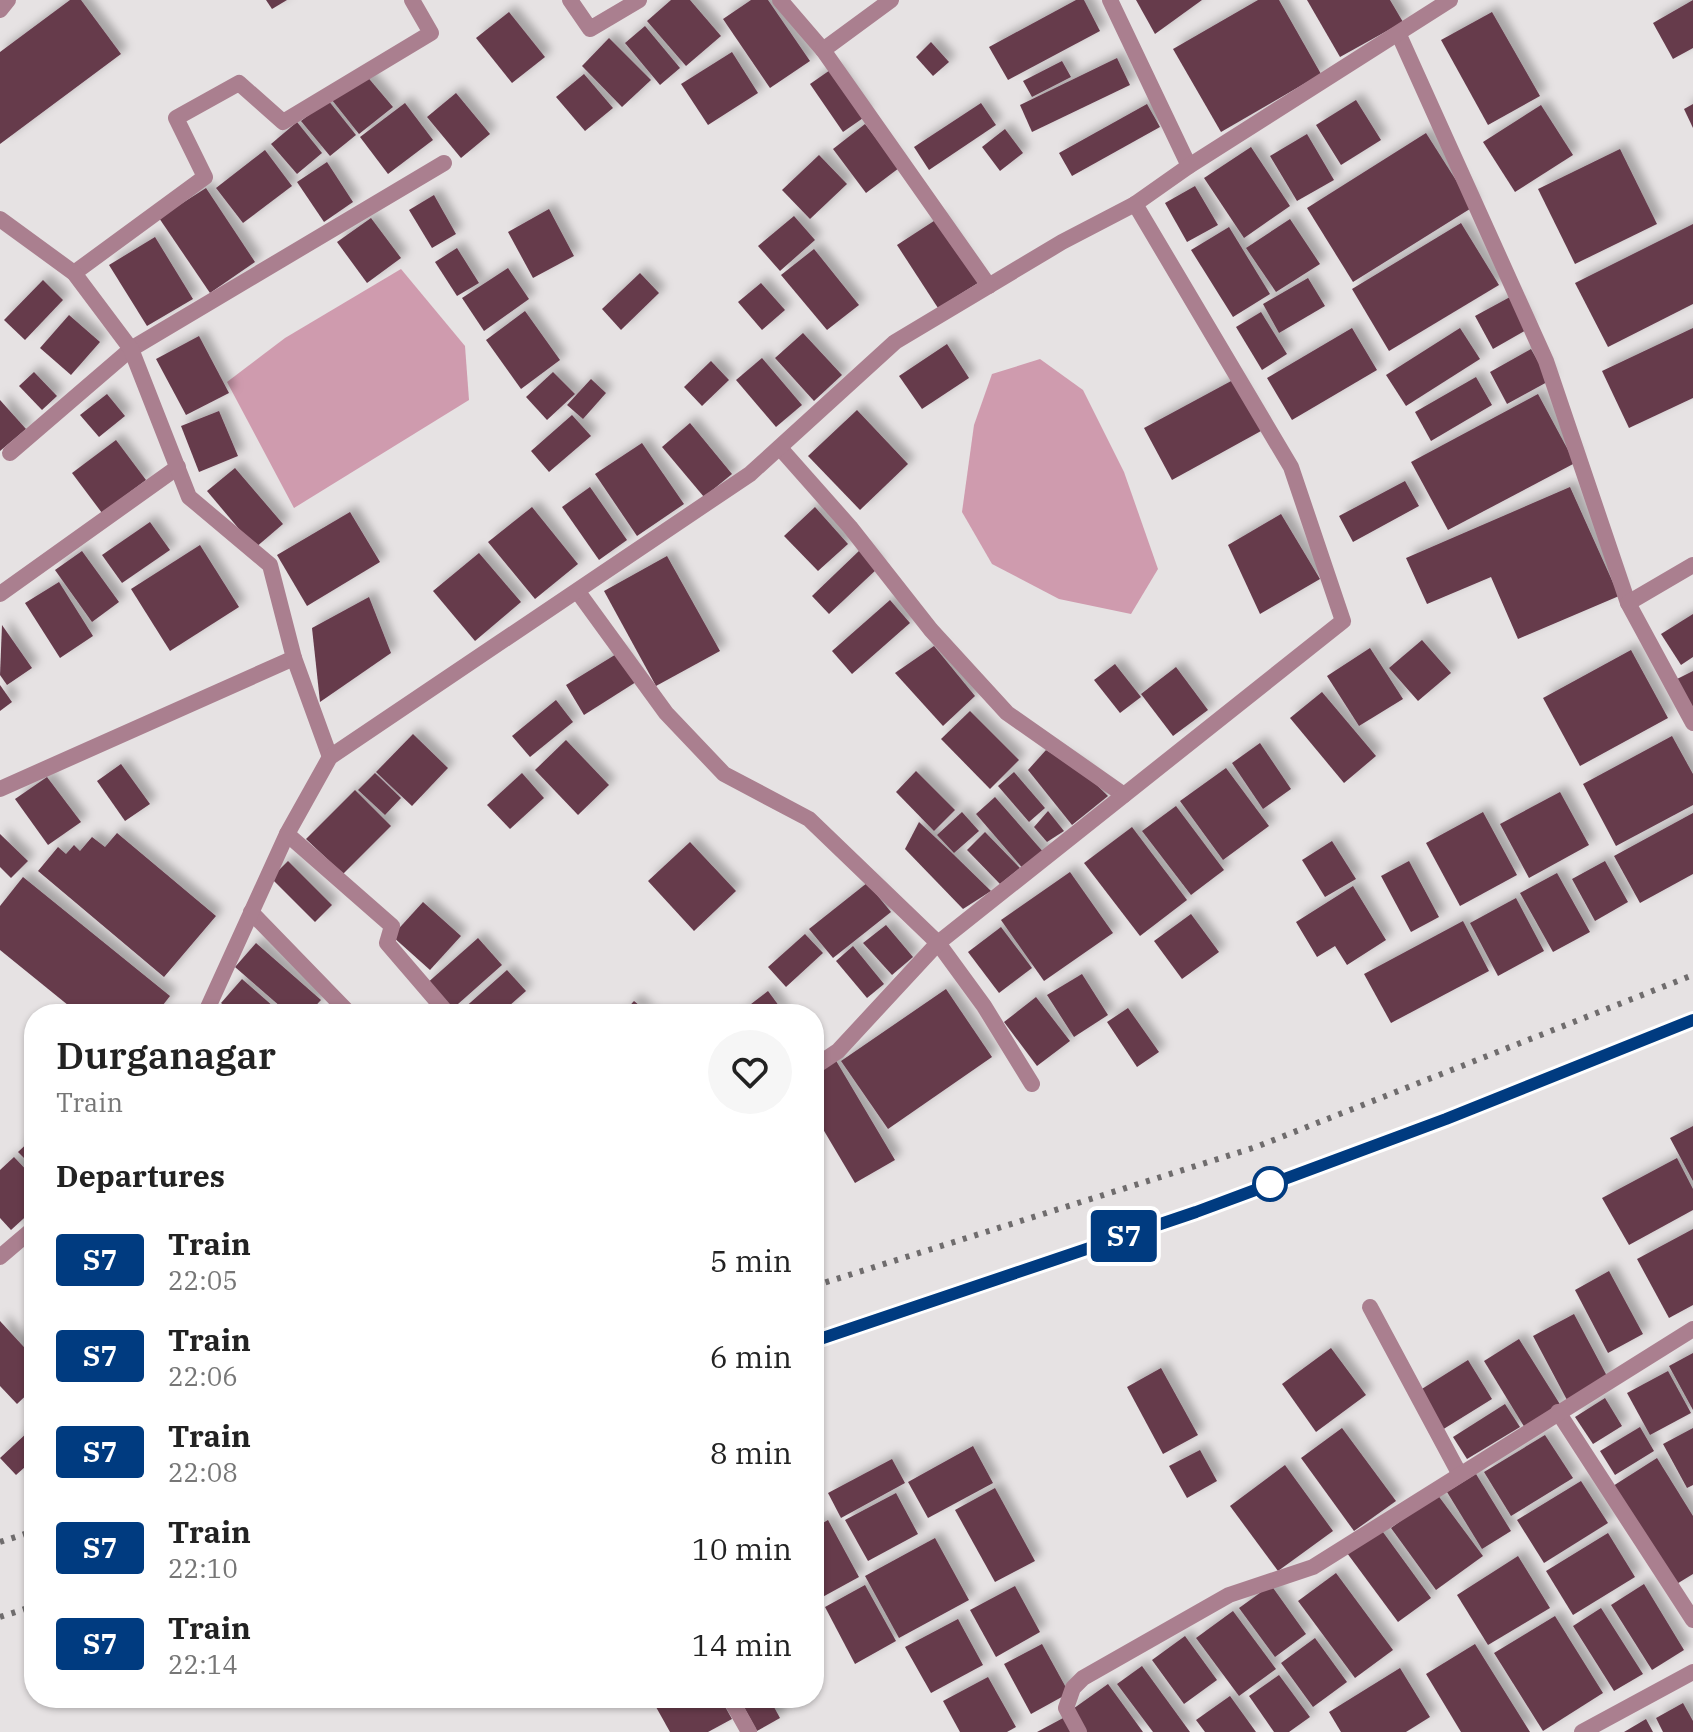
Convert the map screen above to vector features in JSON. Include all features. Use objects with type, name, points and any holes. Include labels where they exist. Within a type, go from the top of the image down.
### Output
[{"type":"street","points":[[0,10],[8,0]]},
{"type":"street","points":[[74,273],[205,177],[176,118],[239,83],[283,122],[431,33],[412,0]]},
{"type":"street","points":[[570,0],[590,29],[639,0]]},
{"type":"street","points":[[780,0],[823,50],[989,286]]},
{"type":"street","points":[[823,50],[891,0]]},
{"type":"street","points":[[1110,0],[1189,166]]},
{"type":"street","points":[[210,1004],[287,834],[330,757],[750,474],[895,342],[1135,204],[1189,166],[1450,0]]},
{"type":"street","points":[[1399,35],[1546,361],[1628,603],[1693,723]]},
{"type":"street","points":[[10,453],[131,349],[444,163]]},
{"type":"street","points":[[824,1060],[838,1051],[938,943],[1343,621],[1291,467],[1135,204]]},
{"type":"street","points":[[0,219],[74,273],[131,349],[189,497],[270,565],[294,658],[330,757]]},
{"type":"street","points":[[780,448],[850,527],[931,630],[1007,713],[1124,795]]},
{"type":"street","points":[[0,594],[178,467]]},
{"type":"street","points":[[1628,603],[1693,565]]},
{"type":"street","points":[[578,592],[666,713],[724,774],[809,819],[938,943],[984,1006],[1032,1084]]},
{"type":"street","points":[[0,789],[294,658]]},
{"type":"street","points":[[287,834],[392,926],[387,943],[439,1004]]},
{"type":"street","points":[[251,912],[340,1004]]},
{"type":"street","points":[[0,1257],[24,1237]]},
{"type":"street","points":[[1370,1307],[1459,1473]]},
{"type":"street","points":[[1079,1732],[1066,1708],[1073,1688],[1083,1678],[1229,1595],[1313,1567],[1693,1329]]},
{"type":"street","points":[[1558,1412],[1693,1620]]},
{"type":"street","points":[[1582,1732],[1693,1672]]},
{"type":"street","points":[[736,1708],[749,1732]]},
{"type":"shaded area","points":[[401,269],[465,346],[469,400],[294,508],[227,382],[285,338]]},
{"type":"shaded area","points":[[1040,359],[1083,390],[1124,472],[1158,569],[1131,614],[1059,599],[992,564],[962,512],[974,425],[992,374]]},
{"type":"building","points":[[70,0],[81,0],[121,54],[0,144],[0,52]]},
{"type":"building","points":[[266,0],[287,0],[272,9]]},
{"type":"building","points":[[671,0],[690,0],[721,36],[686,66],[647,21]]},
{"type":"building","points":[[751,0],[768,0],[810,61],[770,88],[723,19]]},
{"type":"building","points":[[1076,0],[1084,0],[1100,31],[1008,80],[989,47]]},
{"type":"building","points":[[1136,0],[1202,0],[1155,34]]},
{"type":"building","points":[[1258,0],[1279,0],[1321,74],[1221,132],[1173,49]]},
{"type":"building","points":[[1307,0],[1390,0],[1403,22],[1340,57]]},
{"type":"building","points":[[1693,0],[1693,48],[1673,59],[1653,23]]},
{"type":"building","points":[[509,12],[545,57],[512,83],[476,38]]},
{"type":"building","points":[[1492,12],[1540,96],[1488,125],[1441,40]]},
{"type":"building","points":[[645,26],[680,68],[660,85],[625,43]]},
{"type":"building","points":[[609,38],[651,80],[622,107],[582,66]]},
{"type":"building","points":[[931,42],[949,62],[933,76],[916,57]]},
{"type":"building","points":[[732,52],[758,93],[708,125],[681,84]]},
{"type":"building","points":[[1117,58],[1130,85],[1032,132],[1020,105]]},
{"type":"building","points":[[1062,61],[1071,77],[1032,97],[1023,81]]},
{"type":"building","points":[[833,68],[866,116],[843,132],[810,84]]},
{"type":"building","points":[[365,74],[393,107],[359,134],[332,100]]},
{"type":"building","points":[[584,74],[613,108],[585,131],[556,97]]},
{"type":"building","points":[[456,93],[490,134],[461,158],[427,117]]},
{"type":"building","points":[[328,100],[356,135],[330,156],[301,121]]},
{"type":"building","points":[[1356,100],[1381,140],[1341,165],[1316,125]]},
{"type":"building","points":[[405,103],[433,140],[388,174],[360,137]]},
{"type":"building","points":[[981,103],[996,125],[929,170],[914,147]]},
{"type":"building","points":[[1147,104],[1160,127],[1072,176],[1059,153]]},
{"type":"building","points":[[1693,104],[1693,128],[1684,109]]},
{"type":"building","points":[[1541,105],[1573,155],[1515,192],[1483,142]]},
{"type":"building","points":[[297,122],[322,153],[297,174],[271,144]]},
{"type":"building","points":[[865,124],[899,168],[866,193],[833,149]]},
{"type":"building","points":[[1005,129],[1023,153],[1000,171],[982,147]]},
{"type":"building","points":[[1426,133],[1473,207],[1353,282],[1307,208]]},
{"type":"building","points":[[1307,134],[1334,180],[1297,201],[1270,156]]},
{"type":"building","points":[[1251,147],[1290,206],[1244,238],[1204,178]]},
{"type":"building","points":[[1620,149],[1657,224],[1575,264],[1538,189]]},
{"type":"building","points":[[265,150],[292,186],[243,223],[216,188]]},
{"type":"building","points":[[819,155],[847,184],[810,219],[782,190]]},
{"type":"building","points":[[327,162],[353,202],[324,222],[297,182]]},
{"type":"building","points":[[1195,186],[1218,225],[1187,242],[1165,203]]},
{"type":"building","points":[[206,188],[255,262],[210,293],[159,218]]},
{"type":"building","points":[[434,195],[456,234],[432,248],[409,210]]},
{"type":"building","points":[[549,209],[574,256],[533,278],[508,232]]},
{"type":"building","points":[[794,216],[815,240],[780,271],[758,246]]},
{"type":"building","points":[[371,218],[401,258],[367,283],[337,242]]},
{"type":"building","points":[[937,219],[978,283],[938,308],[897,245]]},
{"type":"building","points":[[1290,219],[1320,264],[1276,292],[1246,248]]},
{"type":"building","points":[[1461,223],[1499,285],[1389,351],[1352,289]]},
{"type":"building","points":[[1693,224],[1693,304],[1608,347],[1575,283]]},
{"type":"building","points":[[1229,227],[1270,294],[1233,317],[1191,250]]},
{"type":"building","points":[[155,237],[193,299],[147,326],[109,265]]},
{"type":"building","points":[[457,248],[479,283],[457,296],[435,262]]},
{"type":"building","points":[[814,249],[859,305],[827,330],[781,275]]},
{"type":"building","points":[[508,268],[529,299],[484,331],[462,298]]},
{"type":"building","points":[[640,273],[659,293],[621,330],[602,309]]},
{"type":"building","points":[[1308,278],[1325,306],[1279,333],[1263,304]]},
{"type":"building","points":[[43,280],[63,300],[25,340],[4,320]]},
{"type":"building","points":[[761,283],[785,310],[762,330],[738,302]]},
{"type":"building","points":[[1510,297],[1528,329],[1493,349],[1475,316]]},
{"type":"building","points":[[525,311],[560,360],[521,389],[486,340]]},
{"type":"building","points":[[1261,312],[1287,354],[1262,370],[1236,327]]},
{"type":"building","points":[[69,315],[100,342],[71,375],[40,348]]},
{"type":"building","points":[[1352,328],[1377,370],[1292,420],[1267,378]]},
{"type":"building","points":[[1460,328],[1480,359],[1406,406],[1386,375]]},
{"type":"building","points":[[1693,328],[1693,398],[1629,428],[1602,371]]},
{"type":"building","points":[[803,333],[842,375],[814,401],[775,358]]},
{"type":"building","points":[[199,336],[229,393],[186,415],[156,359]]},
{"type":"building","points":[[947,344],[969,378],[922,409],[899,376]]},
{"type":"building","points":[[1531,349],[1549,381],[1507,404],[1490,372]]},
{"type":"building","points":[[762,358],[802,405],[776,427],[736,380]]},
{"type":"building","points":[[711,361],[729,380],[702,406],[684,387]]},
{"type":"building","points":[[34,372],[57,396],[42,410],[19,386]]},
{"type":"building","points":[[553,372],[575,394],[547,420],[526,397]]},
{"type":"building","points":[[1476,377],[1492,405],[1431,441],[1415,412]]},
{"type":"building","points":[[591,379],[606,393],[583,419],[567,405]]},
{"type":"building","points":[[1233,380],[1261,431],[1172,480],[1144,428]]},
{"type":"building","points":[[107,394],[125,416],[99,437],[80,415]]},
{"type":"building","points":[[1538,394],[1575,463],[1448,530],[1411,462]]},
{"type":"building","points":[[0,400],[26,429],[0,451]]},
{"type":"building","points":[[857,410],[908,464],[860,510],[808,456]]},
{"type":"building","points":[[219,411],[238,456],[199,472],[181,426]]},
{"type":"building","points":[[572,415],[591,436],[549,472],[531,451]]},
{"type":"building","points":[[690,423],[732,474],[704,497],[662,447]]},
{"type":"building","points":[[116,440],[146,480],[102,513],[72,473]]},
{"type":"building","points":[[642,443],[684,504],[637,536],[595,474]]},
{"type":"building","points":[[235,468],[283,524],[255,548],[207,491]]},
{"type":"building","points":[[1405,481],[1419,506],[1353,542],[1339,516]]},
{"type":"building","points":[[590,487],[627,540],[599,560],[562,507]]},
{"type":"building","points":[[1570,487],[1619,596],[1518,639],[1491,577],[1427,604],[1406,558]]},
{"type":"building","points":[[532,507],[578,564],[535,599],[488,542]]},
{"type":"building","points":[[815,507],[848,544],[818,571],[784,536]]},
{"type":"building","points":[[350,512],[380,562],[307,606],[277,555]]},
{"type":"building","points":[[1281,514],[1320,579],[1260,614],[1228,545]]},
{"type":"building","points":[[150,522],[170,550],[122,583],[102,555]]},
{"type":"building","points":[[200,545],[239,607],[170,651],[131,589]]},
{"type":"building","points":[[861,549],[878,568],[829,614],[812,596]]},
{"type":"building","points":[[82,551],[119,602],[92,622],[55,570]]},
{"type":"building","points":[[479,553],[521,602],[475,641],[433,591]]},
{"type":"building","points":[[667,556],[720,651],[656,686],[604,591]]},
{"type":"building","points":[[59,582],[93,636],[60,658],[25,603]]},
{"type":"building","points":[[369,597],[391,653],[320,702],[312,628]]},
{"type":"building","points":[[890,600],[910,623],[852,674],[832,651]]},
{"type":"building","points":[[1693,614],[1693,657],[1681,665],[1661,634]]},
{"type":"building","points":[[2,625],[32,668],[7,685],[0,675]]},
{"type":"building","points":[[1422,640],[1451,673],[1418,701],[1389,668]]},
{"type":"building","points":[[934,646],[975,696],[943,726],[895,673]]},
{"type":"building","points":[[1370,648],[1403,699],[1359,726],[1327,676]]},
{"type":"building","points":[[1631,650],[1668,718],[1580,766],[1543,698]]},
{"type":"building","points":[[618,653],[636,682],[584,715],[566,685]]},
{"type":"building","points":[[1115,664],[1141,697],[1120,713],[1094,680]]},
{"type":"building","points":[[1176,667],[1208,710],[1173,736],[1141,694]]},
{"type":"building","points":[[1693,671],[1693,713],[1677,679]]},
{"type":"building","points":[[0,685],[12,702],[0,711]]},
{"type":"building","points":[[1322,692],[1376,756],[1344,783],[1290,718]]},
{"type":"building","points":[[556,700],[573,722],[530,757],[512,736]]},
{"type":"building","points":[[970,711],[1019,760],[990,789],[941,739]]},
{"type":"building","points":[[413,734],[448,768],[412,806],[376,772]]},
{"type":"building","points":[[1672,736],[1693,774],[1693,805],[1616,846],[1583,784]]},
{"type":"building","points":[[566,740],[609,785],[578,815],[535,770]]},
{"type":"building","points":[[1260,743],[1291,789],[1263,809],[1232,763]]},
{"type":"building","points":[[1046,750],[1082,771],[1108,796],[1072,825],[1028,770]]},
{"type":"building","points":[[121,764],[150,804],[125,821],[97,781]]},
{"type":"building","points":[[1226,768],[1269,826],[1223,860],[1180,801]]},
{"type":"building","points":[[916,771],[955,810],[934,831],[896,792]]},
{"type":"building","points":[[1014,772],[1045,808],[1029,822],[998,786]]},
{"type":"building","points":[[375,773],[401,798],[385,815],[358,790]]},
{"type":"building","points":[[522,773],[544,798],[510,829],[487,805]]},
{"type":"building","points":[[47,777],[81,822],[48,845],[15,799]]},
{"type":"building","points":[[355,790],[391,826],[343,874],[306,839]]},
{"type":"building","points":[[1560,792],[1589,845],[1529,878],[1500,824]]},
{"type":"building","points":[[995,797],[1045,854],[1025,871],[976,814]]},
{"type":"building","points":[[1176,806],[1224,870],[1191,895],[1142,831]]},
{"type":"building","points":[[1048,811],[1064,831],[1047,842],[1034,827]]},
{"type":"building","points":[[962,812],[979,831],[954,853],[937,835]]},
{"type":"building","points":[[1483,812],[1517,875],[1460,906],[1426,843]]},
{"type":"building","points":[[1693,813],[1693,874],[1640,903],[1614,856]]},
{"type":"building","points":[[919,822],[991,891],[963,909],[905,849]]},
{"type":"building","points":[[1132,827],[1187,900],[1140,936],[1084,863]]},
{"type":"building","points":[[985,832],[1020,868],[1000,884],[967,850]]},
{"type":"building","points":[[117,833],[216,916],[164,977],[38,871],[58,847],[66,854],[74,845],[80,851],[92,837],[105,847]]},
{"type":"building","points":[[0,834],[28,861],[11,878],[0,867]]},
{"type":"building","points":[[1332,841],[1356,879],[1325,897],[1302,860]]},
{"type":"building","points":[[690,842],[736,891],[694,931],[648,881]]},
{"type":"building","points":[[288,861],[332,905],[315,922],[271,878]]},
{"type":"building","points":[[1409,861],[1439,917],[1411,932],[1381,876]]},
{"type":"building","points":[[1605,861],[1628,902],[1595,921],[1572,879]]},
{"type":"building","points":[[1070,872],[1113,933],[1044,981],[1001,920]]},
{"type":"building","points":[[1557,873],[1590,932],[1553,952],[1520,893]]},
{"type":"building","points":[[23,877],[170,996],[164,1004],[67,1004],[0,950],[0,906]]},
{"type":"building","points":[[867,883],[891,912],[833,958],[809,929]]},
{"type":"building","points":[[1353,886],[1386,940],[1347,965],[1335,946],[1317,957],[1296,922]]},
{"type":"building","points":[[1516,898],[1544,951],[1498,976],[1470,923]]},
{"type":"building","points":[[423,902],[461,936],[430,970],[392,936]]},
{"type":"building","points":[[1191,914],[1219,952],[1182,979],[1154,941]]},
{"type":"building","points":[[1463,921],[1489,971],[1391,1023],[1364,974]]},
{"type":"building","points":[[886,925],[913,957],[892,975],[863,943]]},
{"type":"building","points":[[1001,927],[1032,968],[999,993],[968,952]]},
{"type":"building","points":[[805,934],[823,953],[786,987],[768,967]]},
{"type":"building","points":[[478,938],[502,965],[458,1004],[442,1004],[425,985]]},
{"type":"building","points":[[256,943],[321,1000],[317,1004],[278,1004],[235,967]]},
{"type":"building","points":[[853,946],[884,984],[867,998],[836,961]]},
{"type":"building","points":[[507,970],[526,991],[511,1004],[469,1004]]},
{"type":"building","points":[[1082,974],[1108,1015],[1074,1037],[1047,995]]},
{"type":"building","points":[[242,979],[271,1004],[222,1004]]},
{"type":"building","points":[[946,989],[992,1057],[888,1129],[841,1061]]},
{"type":"building","points":[[768,991],[778,1004],[751,1004]]},
{"type":"building","points":[[1036,997],[1070,1041],[1037,1066],[1004,1022]]},
{"type":"building","points":[[1128,1008],[1159,1052],[1137,1067],[1107,1022]]},
{"type":"building","points":[[835,1059],[895,1160],[855,1183],[824,1131],[824,1066]]},
{"type":"building","points":[[1693,1126],[1693,1181],[1670,1138]]},
{"type":"building","points":[[14,1157],[24,1168],[24,1218],[11,1230],[0,1218],[0,1170]]},
{"type":"building","points":[[1677,1158],[1693,1189],[1693,1210],[1629,1245],[1602,1198]]},
{"type":"building","points":[[1693,1229],[1693,1305],[1669,1318],[1637,1259]]},
{"type":"building","points":[[1609,1271],[1643,1334],[1608,1353],[1575,1290]]},
{"type":"building","points":[[1574,1314],[1608,1378],[1567,1400],[1533,1336]]},
{"type":"building","points":[[0,1321],[24,1347],[24,1397],[17,1404],[0,1386]]},
{"type":"building","points":[[1519,1339],[1561,1406],[1525,1428],[1484,1361]]},
{"type":"building","points":[[1331,1348],[1366,1395],[1316,1432],[1282,1384]]},
{"type":"building","points":[[1693,1353],[1693,1410],[1669,1366]]},
{"type":"building","points":[[1468,1360],[1492,1399],[1442,1430],[1417,1392]]},
{"type":"building","points":[[1161,1368],[1198,1435],[1163,1454],[1127,1387]]},
{"type":"building","points":[[1668,1371],[1691,1413],[1650,1435],[1627,1393]]},
{"type":"building","points":[[1605,1398],[1622,1426],[1593,1444],[1575,1417]]},
{"type":"building","points":[[1505,1404],[1520,1427],[1467,1459],[1453,1437]]},
{"type":"building","points":[[1640,1427],[1654,1451],[1615,1475],[1600,1451]]},
{"type":"building","points":[[1342,1428],[1396,1501],[1354,1531],[1301,1458]]},
{"type":"building","points":[[1693,1428],[1693,1485],[1687,1488],[1663,1444]]},
{"type":"building","points":[[1545,1435],[1573,1478],[1511,1516],[1484,1472]]},
{"type":"building","points":[[24,1436],[24,1468],[16,1475],[0,1458]]},
{"type":"building","points":[[973,1446],[993,1483],[928,1518],[908,1482]]},
{"type":"building","points":[[1200,1450],[1217,1481],[1187,1498],[1169,1466]]},
{"type":"building","points":[[1657,1458],[1693,1516],[1693,1574],[1675,1585],[1613,1486]]},
{"type":"building","points":[[892,1459],[905,1483],[841,1518],[828,1493]]},
{"type":"building","points":[[1285,1465],[1333,1531],[1278,1571],[1230,1506]]},
{"type":"building","points":[[1476,1474],[1511,1531],[1482,1549],[1447,1492]]},
{"type":"building","points":[[1581,1481],[1608,1523],[1544,1563],[1517,1520]]},
{"type":"building","points":[[995,1488],[1035,1561],[995,1582],[955,1510]]},
{"type":"building","points":[[896,1493],[918,1534],[868,1561],[845,1520]]},
{"type":"building","points":[[1437,1494],[1483,1556],[1436,1590],[1391,1528]]},
{"type":"building","points":[[828,1520],[859,1577],[824,1596],[824,1522]]},
{"type":"building","points":[[1380,1528],[1431,1598],[1398,1622],[1347,1553]]},
{"type":"building","points":[[1608,1533],[1635,1577],[1573,1615],[1546,1571]]},
{"type":"building","points":[[935,1538],[969,1600],[899,1638],[865,1576]]},
{"type":"building","points":[[1518,1556],[1550,1608],[1488,1645],[1457,1595]]},
{"type":"building","points":[[1336,1573],[1393,1650],[1355,1678],[1298,1601]]},
{"type":"building","points":[[1644,1584],[1684,1650],[1652,1670],[1611,1605]]},
{"type":"building","points":[[865,1585],[896,1641],[855,1664],[825,1607]]},
{"type":"building","points":[[1271,1585],[1306,1634],[1275,1657],[1239,1608]]},
{"type":"building","points":[[1015,1586],[1040,1632],[996,1657],[970,1610]]},
{"type":"building","points":[[1601,1608],[1643,1674],[1614,1691],[1573,1626]]},
{"type":"building","points":[[1233,1611],[1276,1669],[1239,1696],[1196,1638]]},
{"type":"building","points":[[1555,1616],[1603,1693],[1543,1731],[1494,1653]]},
{"type":"building","points":[[958,1619],[983,1665],[931,1693],[905,1647]]},
{"type":"building","points":[[1185,1636],[1217,1680],[1184,1704],[1152,1660]]},
{"type":"building","points":[[1315,1638],[1347,1682],[1313,1707],[1281,1663]]},
{"type":"building","points":[[1042,1644],[1069,1693],[1031,1714],[1004,1664]]},
{"type":"building","points":[[1475,1644],[1530,1732],[1461,1732],[1426,1674]]},
{"type":"building","points":[[1142,1666],[1190,1732],[1153,1732],[1117,1684]]},
{"type":"building","points":[[1400,1668],[1430,1717],[1406,1732],[1341,1732],[1329,1712]]},
{"type":"building","points":[[1279,1675],[1310,1717],[1289,1732],[1274,1732],[1249,1696]]},
{"type":"building","points":[[988,1677],[1016,1727],[1007,1732],[960,1732],[943,1701]]},
{"type":"building","points":[[1108,1684],[1143,1732],[1085,1732],[1070,1711]]},
{"type":"building","points":[[1230,1696],[1256,1732],[1205,1732],[1196,1720]]},
{"type":"building","points":[[1683,1703],[1693,1721],[1693,1732],[1663,1732],[1656,1718]]},
{"type":"building","points":[[657,1708],[726,1708],[732,1719],[708,1732],[670,1732]]},
{"type":"building","points":[[744,1708],[774,1708],[780,1718],[757,1731]]},
{"type":"building","points":[[1065,1717],[1073,1732],[1037,1732]]},
{"type":"building","points":[[1646,1719],[1653,1732],[1624,1732]]},
{"type":"railway","points":[[824,1283],[1256,1147],[1693,975]]},
{"type":"railway","points":[[824,1338],[1196,1212],[1446,1119],[1693,1020]]},
{"type":"railway","points":[[0,1542],[24,1534]]},
{"type":"railway","points":[[0,1617],[24,1609]]},
{"type":"train","name":"S7","points":[[824,1338],[1196,1212],[1446,1119],[1693,1020]]}]
